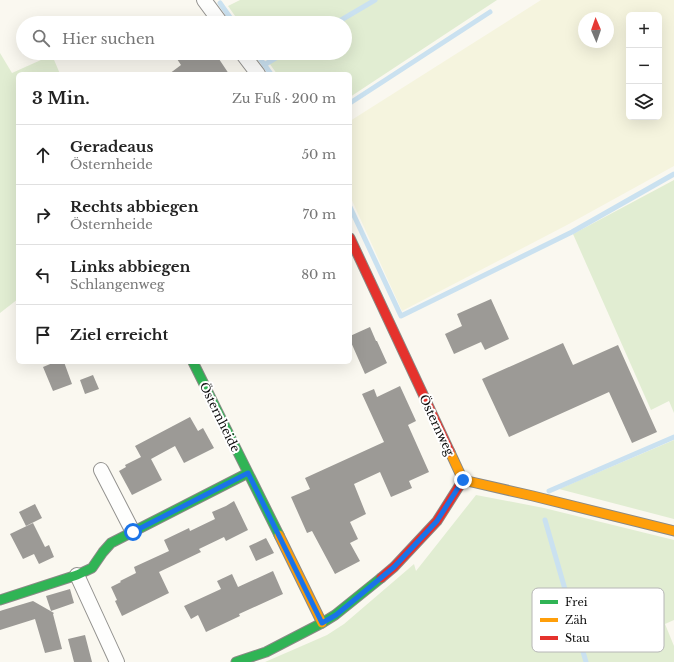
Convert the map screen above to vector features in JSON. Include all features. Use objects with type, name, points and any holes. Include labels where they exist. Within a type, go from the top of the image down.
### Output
[{"type":"street","points":[[204,0],[216,16]]},
{"type":"street","points":[[247,60],[256,72]]},
{"type":"street","name":"Östernweg","points":[[352,242],[463,480]]},
{"type":"street","name":"Östernheide","points":[[194,364],[322,623]]},
{"type":"street","points":[[101,470],[133,532]]},
{"type":"street","points":[[0,600],[76,575],[92,568],[111,542],[248,473]]},
{"type":"street","points":[[236,662],[266,652],[336,615],[394,567],[437,521],[463,480],[674,531]]},
{"type":"street","points":[[76,575],[117,662]]},
{"type":"green space","points":[[240,0],[497,0],[352,96],[352,72],[276,72],[267,60],[352,60],[352,16],[235,16],[228,6]]},
{"type":"green space","points":[[541,0],[674,0],[674,166],[567,225],[402,311],[352,200],[352,120]]},
{"type":"green space","points":[[0,53],[12,73],[41,60],[54,60],[59,72],[16,72],[16,301],[0,313]]},
{"type":"green space","points":[[674,180],[674,413],[669,401],[651,410],[573,234]]},
{"type":"green space","points":[[674,440],[674,519],[559,489]]},
{"type":"green space","points":[[476,495],[544,508],[674,540],[674,620],[665,624],[674,646],[674,662],[265,662],[327,635],[344,624],[414,564],[416,571]]},
{"type":"building","points":[[178,60],[220,60],[228,72],[172,72],[181,65]]},
{"type":"building","points":[[491,299],[509,339],[485,350],[481,342],[454,354],[445,334],[462,326],[457,314]]},
{"type":"building","points":[[370,327],[387,363],[365,374],[352,345],[352,335]]},
{"type":"building","points":[[563,343],[573,365],[618,345],[657,432],[632,443],[609,392],[509,437],[482,379]]},
{"type":"building","points":[[50,364],[65,364],[72,384],[53,391],[43,367]]},
{"type":"building","points":[[93,375],[99,389],[85,394],[80,380]]},
{"type":"building","points":[[400,386],[416,421],[408,425],[429,472],[409,481],[412,488],[391,497],[380,472],[354,484],[366,514],[350,522],[358,539],[350,543],[360,561],[335,574],[312,531],[307,533],[291,497],[310,489],[305,478],[384,442],[362,394],[374,389],[377,397]]},
{"type":"building","points":[[190,417],[198,431],[203,428],[214,448],[184,463],[175,446],[151,459],[162,480],[132,495],[119,471],[126,467],[125,465],[141,457],[135,446]]},
{"type":"building","points":[[234,501],[248,530],[226,541],[224,537],[199,549],[201,552],[159,572],[169,593],[122,616],[115,601],[117,600],[111,587],[136,573],[134,567],[169,551],[164,540],[189,528],[190,531],[215,519],[212,512]]},
{"type":"building","points":[[35,504],[42,518],[26,526],[19,512]]},
{"type":"building","points":[[33,523],[45,547],[49,545],[54,557],[39,564],[34,554],[23,559],[10,534]]},
{"type":"building","points":[[266,538],[274,553],[256,561],[249,546]]},
{"type":"building","points":[[273,571],[283,594],[239,614],[240,616],[206,632],[198,615],[191,619],[184,606],[221,589],[217,581],[232,574],[238,587]]},
{"type":"building","points":[[70,589],[74,603],[51,611],[46,596]]},
{"type":"building","points":[[33,601],[54,613],[62,649],[45,653],[35,619],[0,630],[0,611]]},
{"type":"building","points":[[85,635],[92,662],[74,662],[68,639]]},
{"type":"waterway","points":[[348,16],[375,0]]},
{"type":"waterway","points":[[220,3],[229,16]]},
{"type":"waterway","points":[[352,102],[490,12]]},
{"type":"waterway","points":[[261,60],[270,72]]},
{"type":"waterway","points":[[264,65],[272,60]]},
{"type":"waterway","points":[[352,211],[401,316],[572,232],[674,174]]},
{"type":"waterway","points":[[549,491],[674,437]]},
{"type":"waterway","points":[[545,520],[565,588]]},
{"type":"waterway","points":[[583,652],[586,662]]},
{"type":"traffic: fast","points":[[194,364],[279,535]]},
{"type":"traffic: fast","points":[[0,600],[77,575],[92,568],[111,543],[248,473]]},
{"type":"traffic: fast","points":[[236,662],[266,652],[322,623],[335,615],[381,578]]},
{"type":"traffic: slow","points":[[450,452],[463,480],[674,531]]},
{"type":"traffic: slow","points":[[279,535],[322,623]]},
{"type":"traffic: jam","points":[[352,242],[450,452]]},
{"type":"traffic: jam","points":[[381,578],[394,567],[437,521],[463,480]]},
{"type":"route","points":[[133,532],[248,473],[322,623],[336,615],[394,567],[437,521],[463,480]]}]
